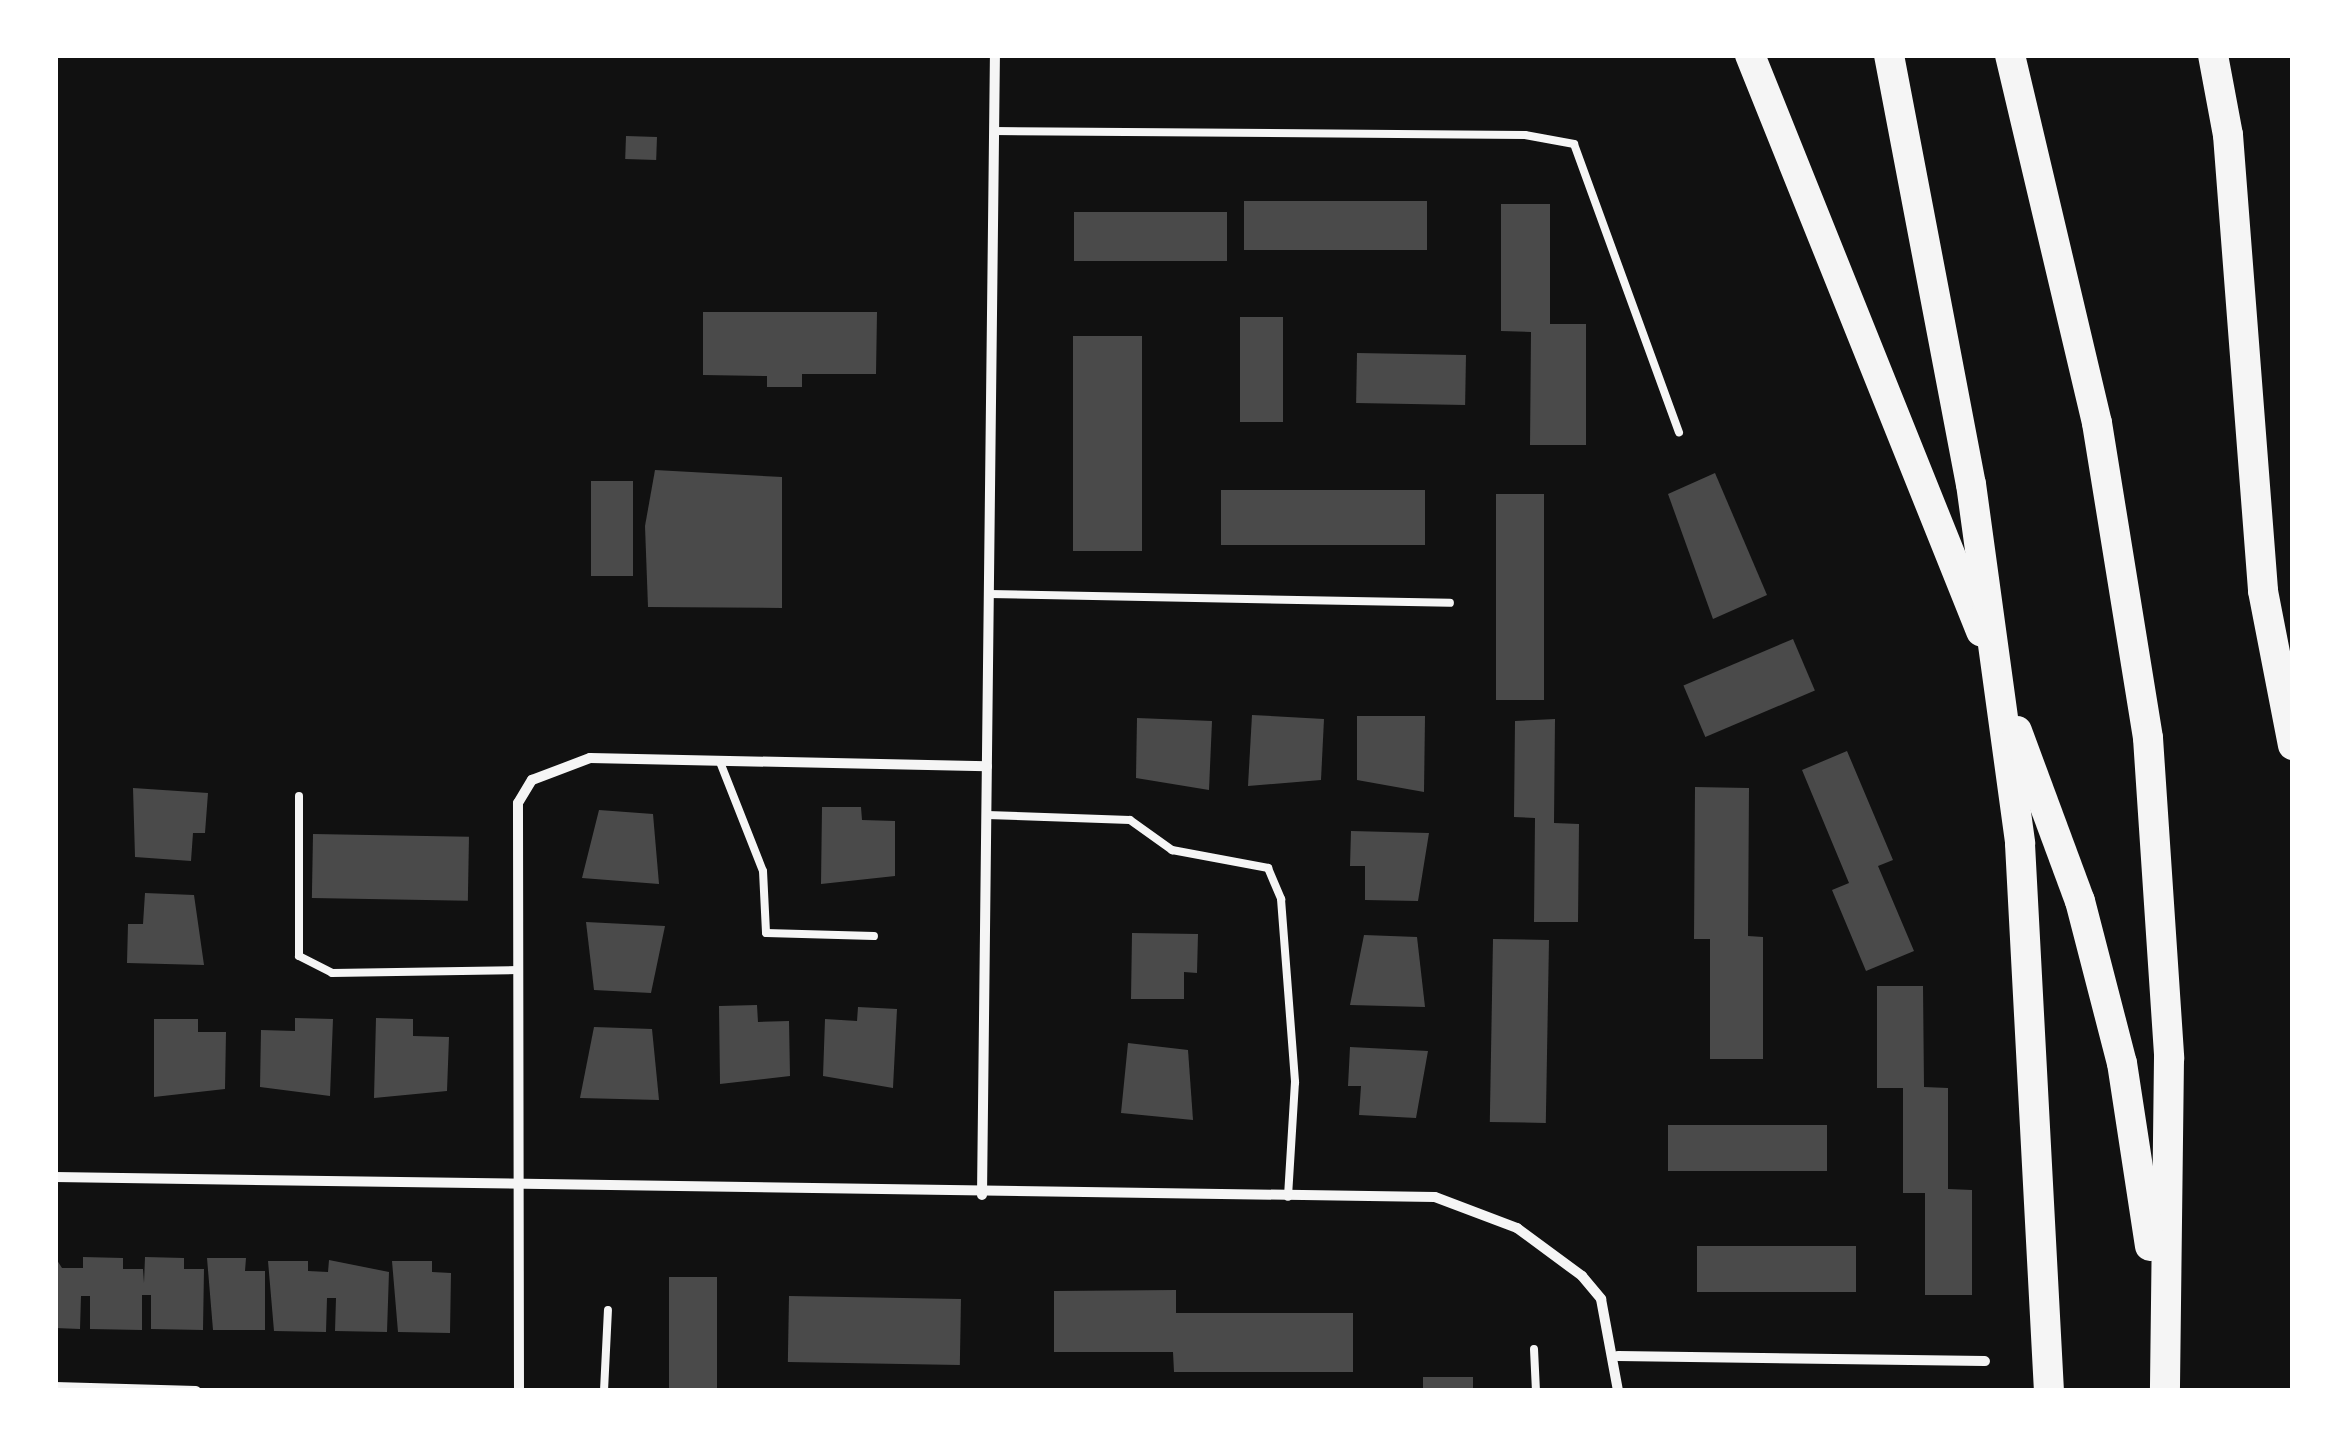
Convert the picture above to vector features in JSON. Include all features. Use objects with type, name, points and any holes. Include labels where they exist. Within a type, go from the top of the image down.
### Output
[{"type":"highway","points":[[1750,55],[1932,500],[2080,901],[2122,1063],[2163,1328]]},
{"type":"highway","points":[[1890,55],[1971,484],[2020,844],[2050,1391]]},
{"type":"highway","points":[[2010,55],[2097,423],[2148,738],[2168,1058],[2165,1391]]},
{"type":"highway","points":[[2213,55],[2228,136],[2263,591],[2293,744]]},
{"type":"street","points":[[982,1194],[995,55]]},
{"type":"street","points":[[519,1391],[518,802],[532,780],[590,758],[987,766]]},
{"type":"street","points":[[55,1177],[517,1188],[1435,1198],[1517,1228],[1601,1299],[1618,1356],[1618,1391]]},
{"type":"street","points":[[1618,1356],[1985,1361]]},
{"type":"street","points":[[55,1387],[196,1391]]},
{"type":"lane","points":[[994,131],[1525,135],[1574,144],[1679,433]]},
{"type":"lane","points":[[988,594],[1450,603]]},
{"type":"lane","points":[[720,762],[763,871],[766,933],[874,936]]},
{"type":"lane","points":[[299,796],[299,956],[332,973],[517,970]]},
{"type":"lane","points":[[986,814],[1130,820],[1172,850],[1268,868],[1280,900],[1295,1082],[1288,1197]]},
{"type":"lane","points":[[604,1391],[608,1310]]},
{"type":"lane","points":[[1534,1349],[1536,1391]]},
{"type":"building","points":[[626,136],[657,137],[656,160],[625,159]]},
{"type":"building","points":[[1244,201],[1427,201],[1427,250],[1244,250]]},
{"type":"building","points":[[1501,204],[1550,204],[1550,324],[1586,324],[1586,445],[1530,445],[1531,332],[1501,331]]},
{"type":"building","points":[[1074,212],[1227,212],[1227,261],[1074,261]]},
{"type":"building","points":[[703,312],[877,312],[876,374],[802,374],[802,387],[767,387],[767,376],[703,375]]},
{"type":"building","points":[[1240,317],[1283,317],[1283,422],[1240,422]]},
{"type":"building","points":[[1073,336],[1142,336],[1142,551],[1073,551]]},
{"type":"building","points":[[1357,353],[1466,355],[1465,405],[1356,403]]},
{"type":"building","points":[[655,470],[782,477],[782,608],[648,607],[645,526]]},
{"type":"building","points":[[1715,473],[1767,595],[1713,619],[1668,494]]},
{"type":"building","points":[[591,481],[633,481],[633,576],[591,576]]},
{"type":"building","points":[[1221,490],[1425,490],[1425,545],[1221,545]]},
{"type":"building","points":[[1496,494],[1544,494],[1544,700],[1496,700]]},
{"type":"building","points":[[1793,639],[1815,691],[1705,737],[1683,685]]},
{"type":"building","points":[[1252,715],[1324,719],[1321,780],[1248,786]]},
{"type":"building","points":[[1357,716],[1425,716],[1424,792],[1357,780]]},
{"type":"building","points":[[1137,718],[1212,721],[1209,790],[1136,778]]},
{"type":"building","points":[[1555,719],[1554,823],[1579,824],[1578,922],[1534,922],[1535,818],[1514,817],[1515,721]]},
{"type":"building","points":[[1847,751],[1893,860],[1878,866],[1914,951],[1866,971],[1832,890],[1849,883],[1802,770]]},
{"type":"building","points":[[1695,787],[1749,788],[1748,936],[1763,937],[1763,1059],[1710,1059],[1710,939],[1694,939]]},
{"type":"building","points":[[133,788],[208,793],[205,833],[193,833],[191,861],[135,857]]},
{"type":"building","points":[[822,807],[861,807],[862,820],[895,821],[895,876],[821,884]]},
{"type":"building","points":[[599,810],[653,814],[659,884],[582,878]]},
{"type":"building","points":[[1351,831],[1429,833],[1418,901],[1365,900],[1365,866],[1350,866]]},
{"type":"building","points":[[313,834],[469,837],[468,901],[312,898]]},
{"type":"building","points":[[145,893],[194,895],[204,965],[127,963],[128,924],[143,924]]},
{"type":"building","points":[[586,922],[665,926],[651,993],[594,990]]},
{"type":"building","points":[[1132,933],[1198,934],[1197,973],[1184,972],[1184,999],[1131,999]]},
{"type":"building","points":[[1364,935],[1417,937],[1425,1007],[1350,1005]]},
{"type":"building","points":[[1493,939],[1549,940],[1546,1123],[1490,1122]]},
{"type":"building","points":[[1877,986],[1923,986],[1924,1087],[1948,1088],[1948,1189],[1972,1190],[1972,1295],[1925,1295],[1925,1193],[1903,1193],[1903,1088],[1877,1088]]},
{"type":"building","points":[[757,1005],[758,1022],[789,1021],[790,1076],[720,1084],[719,1006]]},
{"type":"building","points":[[858,1007],[897,1009],[893,1088],[823,1076],[825,1019],[857,1021]]},
{"type":"building","points":[[295,1018],[333,1019],[330,1096],[260,1087],[261,1030],[295,1031]]},
{"type":"building","points":[[376,1018],[413,1019],[413,1036],[449,1037],[447,1091],[374,1098]]},
{"type":"building","points":[[154,1019],[198,1019],[198,1032],[226,1032],[225,1089],[154,1097]]},
{"type":"building","points":[[594,1027],[652,1029],[659,1100],[580,1098]]},
{"type":"building","points":[[1128,1043],[1188,1050],[1193,1120],[1121,1113]]},
{"type":"building","points":[[1350,1047],[1428,1051],[1416,1118],[1359,1115],[1361,1086],[1348,1086]]},
{"type":"building","points":[[1668,1125],[1827,1125],[1827,1171],[1668,1171]]},
{"type":"building","points":[[1697,1246],[1856,1246],[1856,1292],[1697,1292]]},
{"type":"building","points":[[55,1257],[62,1268],[83,1268],[83,1257],[123,1258],[123,1269],[143,1269],[144,1283],[145,1257],[184,1258],[184,1269],[204,1269],[203,1330],[151,1329],[151,1295],[142,1295],[142,1330],[90,1329],[90,1296],[81,1296],[80,1329],[55,1328]]},
{"type":"building","points":[[207,1258],[246,1258],[245,1271],[265,1271],[265,1330],[213,1330]]},
{"type":"building","points":[[329,1260],[389,1272],[387,1332],[335,1331],[336,1298],[327,1298],[326,1332],[274,1331],[268,1261],[308,1261],[308,1271],[328,1272]]},
{"type":"building","points":[[392,1261],[432,1261],[432,1272],[451,1273],[450,1333],[398,1332]]},
{"type":"building","points":[[669,1277],[717,1277],[717,1391],[669,1391]]},
{"type":"building","points":[[1176,1290],[1176,1313],[1353,1313],[1353,1372],[1174,1372],[1173,1352],[1054,1352],[1054,1291]]},
{"type":"building","points":[[789,1296],[961,1299],[960,1365],[788,1362]]},
{"type":"building","points":[[1423,1377],[1473,1377],[1473,1391],[1423,1391]]}]
